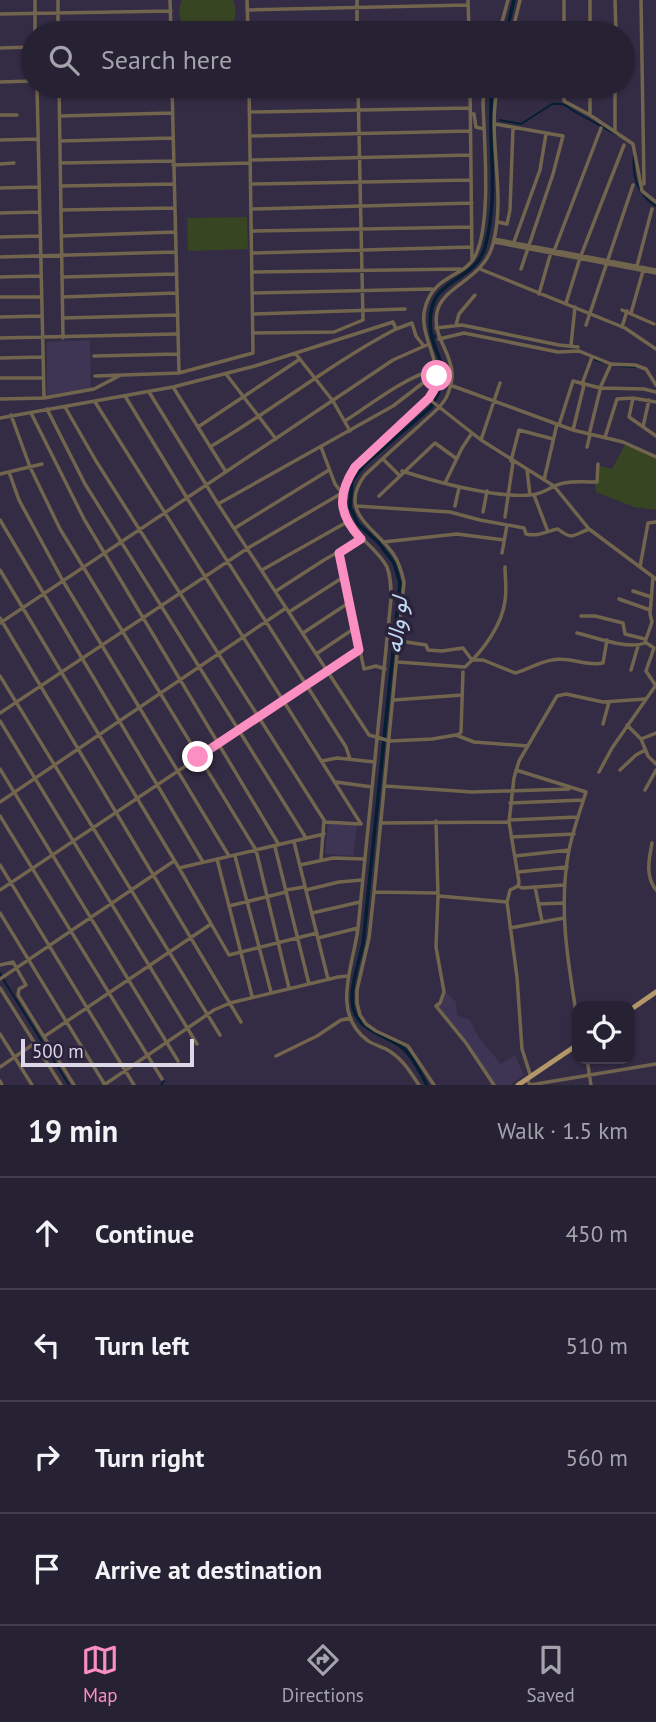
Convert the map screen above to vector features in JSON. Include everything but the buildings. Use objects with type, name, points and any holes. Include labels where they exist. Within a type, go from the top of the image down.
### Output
[{"type":"main road","points":[[635,1007],[656,992]]},
{"type":"main road","points":[[518,1085],[529,1082],[572,1049]]},
{"type":"street","points":[[35,0],[35,21]]},
{"type":"street","points":[[58,0],[58,21]]},
{"type":"street","points":[[170,0],[170,21]]},
{"type":"street","points":[[247,0],[247,21]]},
{"type":"street","points":[[357,0],[357,21]]},
{"type":"street","points":[[503,21],[509,0]]},
{"type":"street","points":[[515,21],[520,0]]},
{"type":"street","points":[[564,0],[564,21]]},
{"type":"street","points":[[590,0],[590,21]]},
{"type":"street","points":[[615,0],[616,21]]},
{"type":"street","points":[[641,0],[644,184]]},
{"type":"street","points":[[247,10],[468,2],[468,21]]},
{"type":"street","points":[[0,13],[170,10]]},
{"type":"street","points":[[0,48],[21,47]]},
{"type":"street","points":[[0,82],[21,81]]},
{"type":"street","points":[[37,98],[44,398]]},
{"type":"street","points":[[59,98],[63,338]]},
{"type":"street","points":[[172,98],[178,373]]},
{"type":"street","points":[[95,376],[178,373],[252,355],[249,98]]},
{"type":"street","points":[[253,333],[339,331],[363,320],[359,98]]},
{"type":"street","points":[[470,98],[471,260]]},
{"type":"street","points":[[0,713],[227,561],[342,493],[355,467],[429,399],[434,390],[437,369],[424,323],[425,308],[434,289],[474,258],[485,211],[485,98]]},
{"type":"street","points":[[434,1085],[408,1046],[366,1024],[357,1003],[357,990],[369,939],[404,582],[394,555],[359,516],[355,500],[359,482],[446,398],[452,374],[436,328],[437,311],[442,301],[480,269],[487,260],[494,240],[498,167],[495,98]]},
{"type":"street","points":[[564,98],[564,101],[633,144],[642,191],[656,202]]},
{"type":"street","points":[[590,98],[590,115]]},
{"type":"street","points":[[615,98],[615,131]]},
{"type":"street","points":[[249,112],[359,109],[470,111],[474,114],[476,128],[484,129]]},
{"type":"street","points":[[60,116],[172,113]]},
{"type":"street","points":[[0,115],[17,115]]},
{"type":"street","points":[[495,124],[563,136],[521,269]]},
{"type":"street","points":[[497,222],[507,224],[510,210],[513,128]]},
{"type":"street","points":[[539,293],[601,128]]},
{"type":"street","points":[[250,136],[470,131]]},
{"type":"street","points":[[514,242],[540,170],[546,133]]},
{"type":"street","points":[[60,141],[173,138]]},
{"type":"street","points":[[0,139],[38,139]]},
{"type":"street","points":[[566,303],[624,145]]},
{"type":"street","points":[[60,163],[250,162],[471,155]]},
{"type":"street","points":[[0,164],[14,163]]},
{"type":"street","points":[[251,184],[471,180]]},
{"type":"street","points":[[61,186],[174,184]]},
{"type":"street","points":[[586,326],[633,185]]},
{"type":"street","points":[[0,188],[39,187]]},
{"type":"street","points":[[251,209],[472,203]]},
{"type":"street","points":[[61,210],[174,208]]},
{"type":"street","points":[[637,266],[652,209]]},
{"type":"street","points":[[0,213],[39,212]]},
{"type":"street","points":[[251,231],[472,227]]},
{"type":"street","points":[[62,236],[175,232]]},
{"type":"street","points":[[0,237],[40,236]]},
{"type":"street","points":[[252,253],[472,246],[480,238]]},
{"type":"street","points":[[494,240],[656,272]]},
{"type":"street","points":[[494,240],[528,246]]},
{"type":"street","points":[[0,257],[176,252]]},
{"type":"street","points":[[607,262],[656,272]]},
{"type":"street","points":[[252,272],[460,269]]},
{"type":"street","points":[[480,269],[622,327],[656,349]]},
{"type":"street","points":[[622,327],[643,271]]},
{"type":"street","points":[[62,277],[175,274]]},
{"type":"street","points":[[0,277],[41,276]]},
{"type":"street","points":[[253,293],[434,289]]},
{"type":"street","points":[[62,298],[176,293]]},
{"type":"street","points":[[456,325],[459,314],[475,295]]},
{"type":"street","points":[[0,297],[41,297]]},
{"type":"street","points":[[571,345],[575,307]]},
{"type":"street","points":[[253,314],[405,309]]},
{"type":"street","points":[[627,311],[654,324]]},
{"type":"street","points":[[63,318],[176,315]]},
{"type":"street","points":[[0,317],[42,316]]},
{"type":"street","points":[[0,418],[173,387],[393,322],[396,329]]},
{"type":"street","points":[[210,447],[260,418],[315,379],[396,329],[412,323],[416,336],[423,345]]},
{"type":"street","points":[[436,328],[456,325],[578,347]]},
{"type":"street","points":[[439,339],[464,333],[558,352],[579,351],[611,363],[646,369],[656,385]]},
{"type":"street","points":[[0,338],[177,334]]},
{"type":"street","points":[[241,1022],[1,621],[393,360],[429,344]]},
{"type":"street","points":[[295,353],[333,401],[350,431]]},
{"type":"street","points":[[94,356],[177,354]]},
{"type":"street","points":[[0,358],[43,357]]},
{"type":"street","points":[[573,430],[592,357]]},
{"type":"street","points":[[198,427],[300,359]]},
{"type":"street","points":[[587,447],[600,388],[611,363]]},
{"type":"street","points":[[345,421],[387,393],[437,369]]},
{"type":"street","points":[[225,373],[276,439]]},
{"type":"street","points":[[0,399],[44,398],[94,389],[121,376]]},
{"type":"street","points":[[218,503],[350,431],[393,406],[432,376],[437,376]]},
{"type":"street","points":[[0,378],[43,378]]},
{"type":"street","points":[[544,480],[553,439],[573,381],[600,388],[644,389],[656,392]]},
{"type":"street","points":[[481,440],[500,383]]},
{"type":"street","points":[[450,385],[558,425],[605,437],[656,457]]},
{"type":"street","points":[[173,387],[226,472]]},
{"type":"street","points":[[149,392],[206,485],[369,735],[389,741],[458,735],[474,742],[528,746]]},
{"type":"street","points":[[125,396],[346,747],[350,759]]},
{"type":"street","points":[[605,437],[617,399],[633,398],[656,402]]},
{"type":"street","points":[[633,398],[629,417],[656,436]]},
{"type":"street","points":[[429,399],[481,440],[554,486],[589,529],[654,578],[650,610],[652,622],[645,641],[638,646],[631,670]]},
{"type":"street","points":[[643,427],[649,400]]},
{"type":"street","points":[[95,402],[361,824]]},
{"type":"street","points":[[65,407],[324,822],[321,859]]},
{"type":"street","points":[[47,410],[85,484],[306,838]]},
{"type":"street","points":[[31,413],[84,519],[277,845],[309,984]]},
{"type":"street","points":[[11,415],[30,467],[60,529],[256,850],[289,988]]},
{"type":"street","points":[[505,517],[519,430],[553,439]]},
{"type":"street","points":[[445,484],[472,433]]},
{"type":"street","points":[[379,496],[435,443],[457,459]]},
{"type":"street","points":[[321,447],[329,470],[342,493],[347,522],[383,562],[390,580],[391,599],[358,928],[348,976],[346,1002],[357,1030],[367,1040],[400,1059],[418,1085]]},
{"type":"street","points":[[383,459],[401,473],[445,484],[532,495],[545,493],[554,486],[565,483],[597,482],[598,464]]},
{"type":"street","points":[[0,474],[42,464]]},
{"type":"street","points":[[235,528],[329,470]]},
{"type":"street","points":[[527,470],[532,495],[547,529]]},
{"type":"street","points":[[9,472],[19,500],[62,582],[232,856],[271,992]]},
{"type":"street","points":[[455,506],[459,487]]},
{"type":"street","points":[[484,512],[487,491]]},
{"type":"street","points":[[356,506],[450,512],[524,528],[526,534],[530,535],[546,534],[558,529],[574,537],[589,529]]},
{"type":"street","points":[[0,520],[203,862]]},
{"type":"street","points":[[262,570],[347,522]]},
{"type":"street","points":[[640,568],[648,523],[656,522]]},
{"type":"street","points":[[502,553],[507,525]]},
{"type":"street","points":[[383,542],[457,534],[504,540]]},
{"type":"street","points":[[276,592],[315,565],[361,539]]},
{"type":"street","points":[[339,553],[363,669],[376,666],[385,669]]},
{"type":"street","points":[[398,662],[465,667],[489,640],[504,606],[505,567]]},
{"type":"street","points":[[0,570],[229,956],[298,938],[358,928]]},
{"type":"street","points":[[0,802],[244,637],[345,576]]},
{"type":"street","points":[[633,591],[651,597]]},
{"type":"street","points":[[619,599],[650,610]]},
{"type":"street","points":[[303,633],[350,602]]},
{"type":"street","points":[[581,616],[595,616],[623,623],[625,634],[645,641],[654,648],[646,671],[656,685],[627,725],[599,772]]},
{"type":"street","points":[[316,654],[355,628]]},
{"type":"street","points":[[577,633],[638,646]]},
{"type":"street","points":[[472,660],[483,660],[515,673],[552,660],[576,660],[590,665],[597,664],[603,663],[607,640]]},
{"type":"street","points":[[400,641],[420,643],[426,645],[428,650],[434,651],[463,648],[472,660]]},
{"type":"street","points":[[0,890],[359,650]]},
{"type":"street","points":[[458,735],[463,672]]},
{"type":"street","points":[[0,676],[220,1035]]},
{"type":"street","points":[[518,886],[509,821],[511,793],[516,770],[557,696],[566,694],[609,702],[645,699]]},
{"type":"street","points":[[394,700],[462,695]]},
{"type":"street","points":[[603,724],[609,702]]},
{"type":"street","points":[[0,721],[197,1044]]},
{"type":"street","points":[[627,725],[641,739],[645,750],[656,764]]},
{"type":"street","points":[[641,739],[656,733]]},
{"type":"street","points":[[620,770],[645,750]]},
{"type":"street","points":[[322,761],[350,759],[375,762]]},
{"type":"street","points":[[0,769],[178,1061]]},
{"type":"street","points":[[516,770],[586,792],[569,850],[565,885],[564,940],[574,1001]]},
{"type":"street","points":[[645,790],[656,770]]},
{"type":"street","points":[[336,782],[372,787]]},
{"type":"street","points":[[385,786],[450,792],[511,793],[571,789]]},
{"type":"street","points":[[510,803],[583,800]]},
{"type":"street","points":[[0,816],[162,1079]]},
{"type":"street","points":[[381,823],[578,817]]},
{"type":"street","points":[[436,821],[436,947],[443,986],[443,998],[436,1006],[466,1043],[494,1085]]},
{"type":"street","points":[[324,822],[368,824]]},
{"type":"street","points":[[179,868],[324,834]]},
{"type":"street","points":[[511,837],[574,834]]},
{"type":"street","points":[[294,841],[328,979]]},
{"type":"street","points":[[652,843],[648,870],[656,890]]},
{"type":"street","points":[[515,856],[569,850]]},
{"type":"street","points":[[217,859],[252,996]]},
{"type":"street","points":[[300,865],[321,859],[364,859]]},
{"type":"street","points":[[0,979],[174,861]]},
{"type":"street","points":[[0,865],[134,1085]]},
{"type":"street","points":[[517,872],[567,867]]},
{"type":"street","points":[[229,906],[286,891],[362,880]]},
{"type":"street","points":[[565,885],[518,886],[510,890],[507,902],[517,977],[522,1049],[529,1082],[558,1083],[656,1064]]},
{"type":"street","points":[[535,887],[542,921]]},
{"type":"street","points":[[374,892],[507,902]]},
{"type":"street","points":[[312,913],[360,902]]},
{"type":"street","points":[[538,904],[564,903]]},
{"type":"street","points":[[0,913],[105,1085],[230,1003],[348,976]]},
{"type":"street","points":[[510,928],[564,918]]},
{"type":"street","points":[[45,1036],[211,924]]},
{"type":"street","points":[[0,965],[13,962],[26,985],[19,989],[18,995],[74,1085]]},
{"type":"street","points":[[0,988],[61,1085]]},
{"type":"street","points":[[276,1056],[317,1036],[341,1020],[351,1018]]},
{"type":"street","points":[[0,1034],[32,1085]]},
{"type":"street","points":[[0,1067],[35,1043]]},
{"type":"street","points":[[588,1064],[591,1085]]},
{"type":"shaded area","points":[[90,340],[91,388],[47,397],[47,342]]},
{"type":"shaded area","points":[[328,823],[357,825],[353,856],[325,854]]},
{"type":"shaded area","points":[[445,991],[456,1002],[457,1015],[470,1020],[479,1038],[501,1064],[515,1055],[524,1075],[510,1085],[496,1085],[438,1009]]},
{"type":"green space","points":[[182,0],[233,0],[235,13],[233,21],[181,21]]},
{"type":"green space","points":[[247,217],[248,249],[188,251],[187,218]]},
{"type":"green space","points":[[625,445],[656,458],[656,510],[634,507],[596,492],[595,484],[600,466],[612,469]]},
{"type":"waterway","name":"لو واله","points":[[509,21],[514,0]]},
{"type":"waterway","name":"لو واله","points":[[427,1085],[408,1053],[361,1023],[353,1008],[353,985],[363,944],[400,583],[394,563],[378,542],[358,524],[350,507],[352,481],[364,465],[431,407],[446,378],[432,337],[431,314],[435,300],[442,290],[471,269],[485,247],[492,207],[491,98]]},
{"type":"waterway","points":[[500,120],[521,124],[552,104],[560,104],[617,135]]},
{"type":"waterway","points":[[634,156],[638,185],[645,197],[656,206]]},
{"type":"waterway","points":[[591,358],[602,362]]},
{"type":"waterway","points":[[621,366],[637,367]]},
{"type":"waterway","points":[[3,979],[69,1085]]},
{"type":"waterway","points":[[161,1085],[164,1081]]},
{"type":"route","points":[[198,757],[359,650],[339,553],[361,539],[344,515],[342,493],[355,467],[429,398],[437,376]]}]
